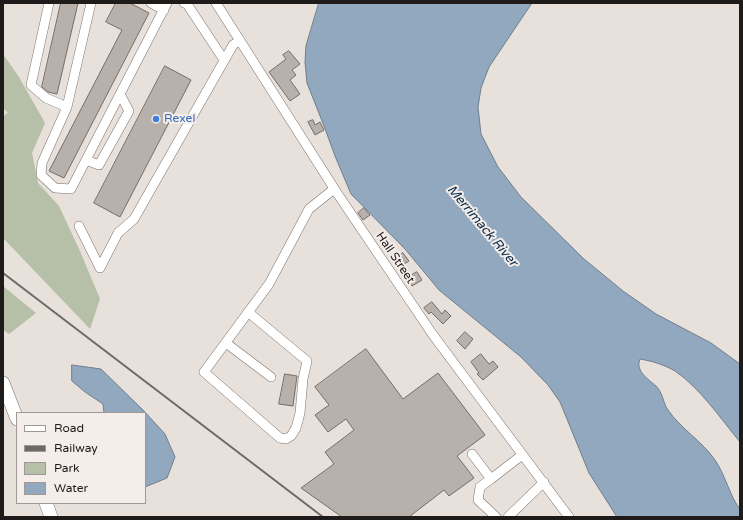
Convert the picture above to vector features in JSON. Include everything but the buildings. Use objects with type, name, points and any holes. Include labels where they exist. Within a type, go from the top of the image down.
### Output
[{"type":"highway","points":[[3,383],[16,416]]},
{"type":"highway","points":[[46,504],[46,517]]},
{"type":"highway","points":[[46,504],[51,517]]},
{"type":"street","points":[[49,3],[31,85],[46,98],[66,107]]},
{"type":"street","points":[[91,3],[66,107],[42,163],[41,175],[54,188],[71,189],[165,6],[151,3]]},
{"type":"street","points":[[184,3],[187,4],[224,60]]},
{"type":"street","name":"Hall Street","points":[[216,3],[334,189],[433,335],[569,517]]},
{"type":"street","points":[[79,226],[100,268],[118,233],[134,219],[224,60],[233,45],[239,41]]},
{"type":"street","points":[[86,160],[99,164],[129,111],[120,94]]},
{"type":"street","points":[[248,312],[308,361],[304,378],[300,413],[296,428],[291,436],[286,439],[280,438],[204,372],[226,343],[248,312],[269,284],[309,209],[334,189]]},
{"type":"street","points":[[226,343],[271,377]]},
{"type":"street","points":[[472,454],[491,479]]},
{"type":"street","points":[[496,517],[478,500],[480,487],[522,455]]},
{"type":"street","points":[[508,517],[544,482]]},
{"type":"green space","points":[[3,54],[19,77],[45,123],[32,153],[38,183],[59,206],[100,299],[90,329],[3,238],[3,116],[8,113],[3,108]]},
{"type":"green space","points":[[3,286],[36,313],[9,334],[3,330]]},
{"type":"water","name":"Merrimack River","points":[[319,3],[532,3],[489,67],[481,88],[478,107],[481,134],[498,167],[521,197],[584,259],[623,291],[656,314],[711,343],[740,364],[740,442],[710,404],[684,378],[667,367],[649,361],[640,359],[639,363],[641,371],[646,378],[656,386],[662,395],[666,407],[673,417],[710,453],[719,466],[733,498],[740,509],[740,517],[617,517],[589,473],[560,402],[548,385],[521,357],[439,290],[405,249],[351,194],[307,83],[305,62],[306,46]]},
{"type":"water","points":[[72,365],[101,369],[145,412],[104,412],[103,404],[72,381]]},
{"type":"water","points":[[146,413],[165,434],[175,457],[167,478],[146,487]]},
{"type":"railway","points":[[3,273],[323,517]]},
{"type":"place","name":"Rexel","points":[[156,119]]}]
